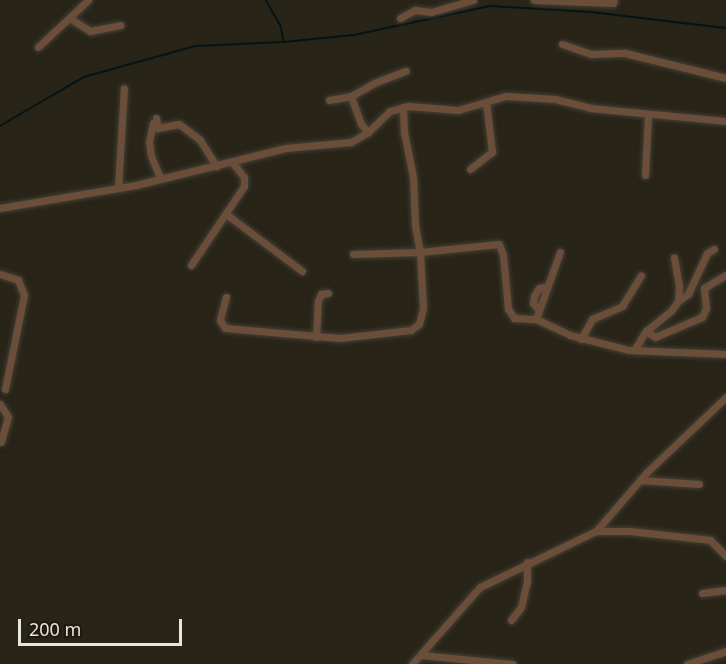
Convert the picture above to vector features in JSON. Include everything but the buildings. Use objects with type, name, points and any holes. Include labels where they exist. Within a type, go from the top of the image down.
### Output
[{"type":"street","points":[[38,47],[71,19],[88,0]]},
{"type":"street","points":[[418,0],[416,5],[420,10]]},
{"type":"street","points":[[400,18],[420,10],[431,12],[473,0]]},
{"type":"street","points":[[534,0],[613,3],[614,0]]},
{"type":"street","points":[[71,19],[90,32],[120,25]]},
{"type":"street","points":[[562,44],[591,54],[625,53],[726,78]]},
{"type":"street","points":[[329,100],[351,96],[368,86],[405,71]]},
{"type":"street","points":[[118,188],[124,88]]},
{"type":"street","points":[[351,96],[361,124],[368,132]]},
{"type":"street","points":[[0,208],[118,188],[295,147],[351,142],[368,132],[382,116],[403,107],[458,110],[506,96],[555,99],[591,108],[726,121]]},
{"type":"street","points":[[470,169],[492,152],[486,102]]},
{"type":"street","points":[[226,297],[220,320],[225,328],[316,337],[375,335],[411,330],[419,324],[423,308],[420,252],[415,225],[413,177],[404,132],[403,107]]},
{"type":"street","points":[[645,175],[648,114]]},
{"type":"street","points":[[161,179],[151,156],[149,142],[155,121],[158,128],[179,124],[200,140],[216,166]]},
{"type":"street","points":[[191,266],[246,181],[232,162]]},
{"type":"street","points":[[226,214],[302,271]]},
{"type":"street","points":[[353,254],[420,252],[499,244],[503,255],[511,316],[536,319],[581,339],[634,350],[726,354]]},
{"type":"street","points":[[634,350],[646,331],[688,294],[707,253],[714,249]]},
{"type":"street","points":[[536,319],[560,252]]},
{"type":"street","points":[[674,257],[679,286],[678,301]]},
{"type":"street","points":[[0,274],[18,280],[24,295],[4,389]]},
{"type":"street","points":[[646,331],[655,337],[702,317],[706,308],[704,288],[726,275]]},
{"type":"street","points":[[581,339],[592,319],[622,306],[634,291],[641,276]]},
{"type":"street","points":[[316,337],[318,301],[321,294],[328,293]]},
{"type":"street","points":[[596,531],[640,480],[726,397]]},
{"type":"street","points":[[0,404],[8,417],[1,442]]},
{"type":"street","points":[[640,480],[699,484]]},
{"type":"street","points":[[412,664],[474,591],[485,583],[596,531],[630,531],[710,540],[726,556]]},
{"type":"street","points":[[511,620],[521,607],[527,582],[527,562]]},
{"type":"street","points":[[702,593],[726,590]]},
{"type":"street","points":[[687,664],[726,651]]},
{"type":"street","points":[[421,655],[513,664]]},
{"type":"waterway","points":[[266,0],[281,26],[284,41]]},
{"type":"waterway","points":[[0,126],[84,77],[195,46],[284,42],[354,35],[491,6],[591,12],[726,28]]}]
